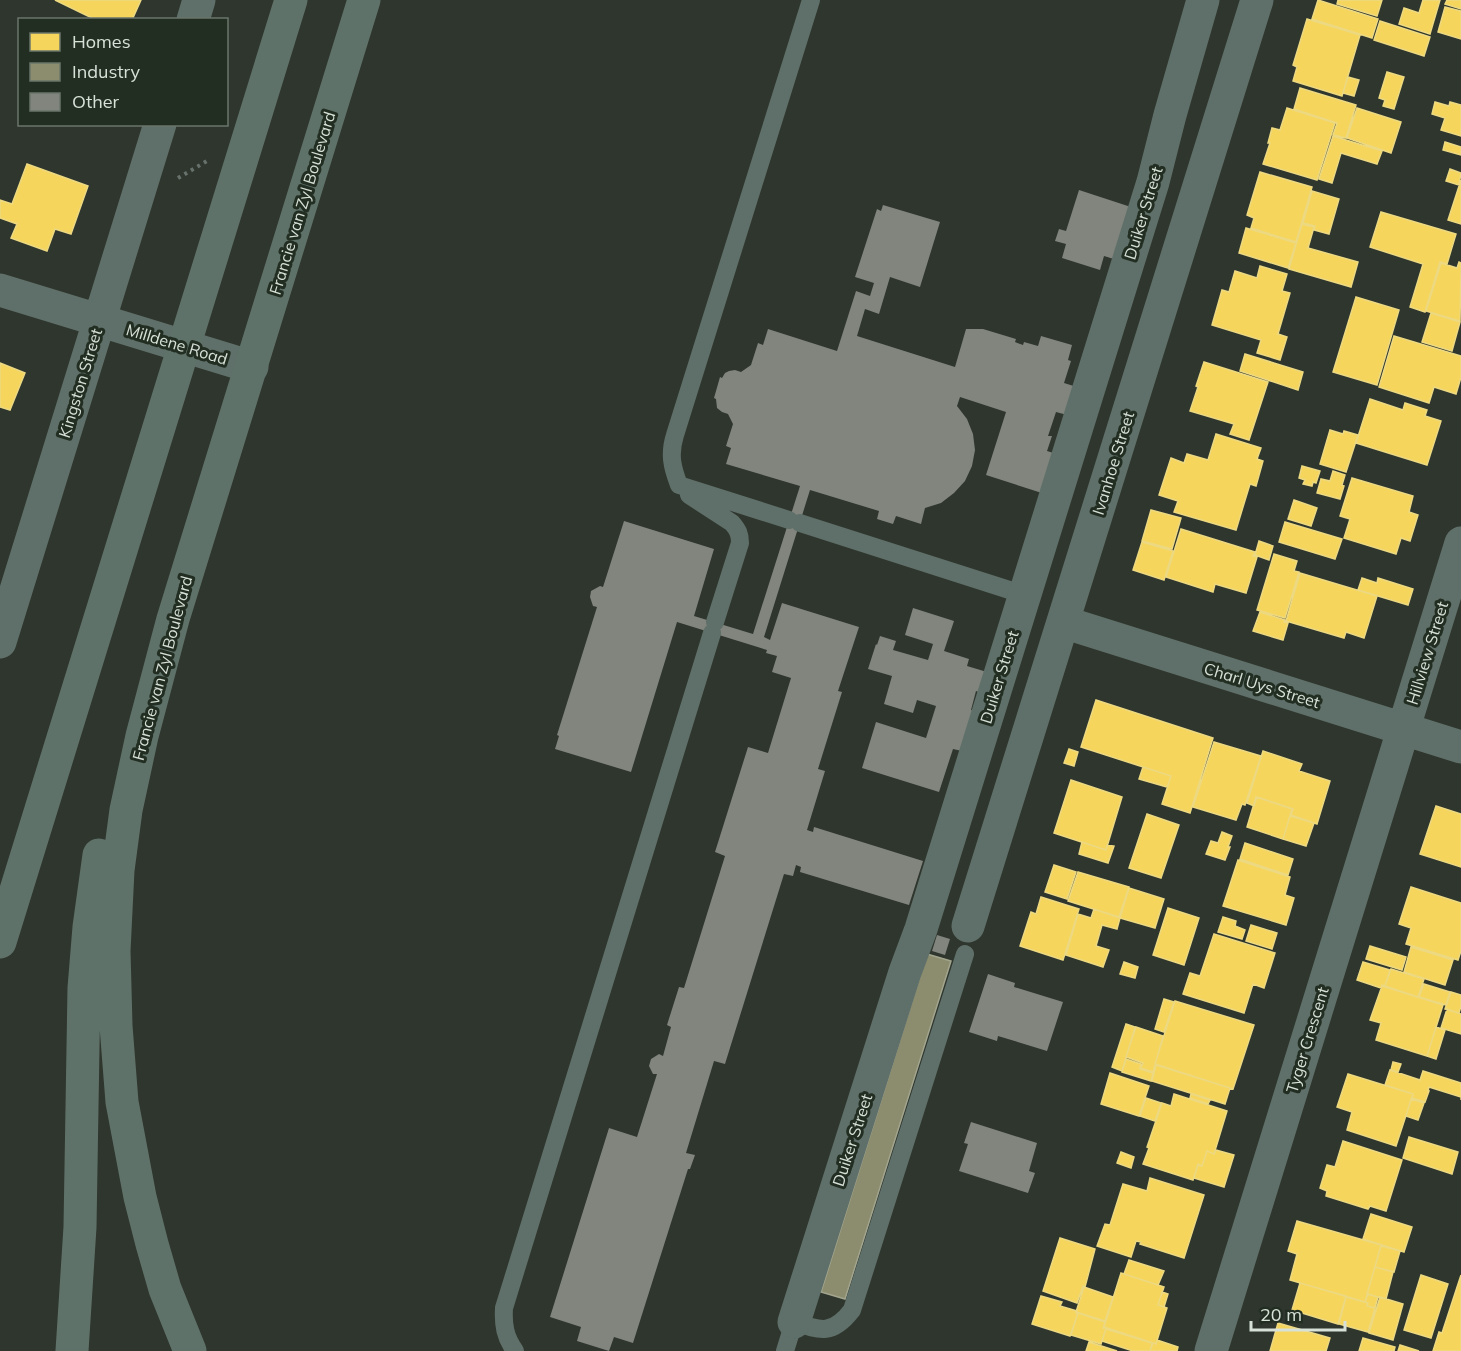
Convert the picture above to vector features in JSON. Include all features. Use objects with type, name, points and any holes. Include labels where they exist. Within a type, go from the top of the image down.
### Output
[{"type":"main road","points":[[0,942],[291,0]]},
{"type":"main road","name":"Francie van Zyl Boulevard","points":[[190,1351],[162,1278],[130,1150],[121,1092],[114,951],[118,870],[126,810],[142,736],[173,619],[364,0]]},
{"type":"main road","points":[[72,1351],[80,1227],[84,988],[101,838],[126,734],[173,619]]},
{"type":"street","points":[[194,18],[199,0]]},
{"type":"street","name":"Duiker Street","points":[[790,1337],[905,972],[921,929],[1150,194],[1203,0]]},
{"type":"street","name":"Ivanhoe Street","points":[[967,940],[1063,622],[1257,0]]},
{"type":"street","name":"Kingston Street","points":[[0,642],[8,587],[99,321],[159,126]]},
{"type":"street","name":"Milldene Road","points":[[0,290],[252,367]]},
{"type":"street","name":"Hillview Street","points":[[1404,729],[1461,543]]},
{"type":"street","name":"Charl Uys Street","points":[[1063,622],[1461,747]]},
{"type":"street","name":"Tyger Crescent","points":[[1211,1351],[1404,729]]},
{"type":"lane","points":[[515,1351],[505,1331],[504,1308],[740,543],[740,536],[732,523],[688,494],[679,485],[672,469],[671,446],[811,0]]},
{"type":"lane","points":[[679,485],[1025,595]]},
{"type":"lane","points":[[790,1337],[826,1330],[845,1319],[852,1310],[967,940]]},
{"type":"path","points":[[172,180],[213,157]]},
{"type":"building: Homes","points":[[55,0],[141,0],[133,18],[92,18]]},
{"type":"building: Homes","points":[[1318,0],[1378,19],[1372,38],[1312,19]]},
{"type":"building: Homes","points":[[1338,0],[1382,0],[1377,16],[1337,4]]},
{"type":"building: Homes","points":[[1423,0],[1440,0],[1430,34],[1399,24],[1404,8],[1419,13]]},
{"type":"building: Homes","points":[[1447,0],[1461,0],[1461,9],[1445,4]]},
{"type":"building: Homes","points":[[1445,7],[1461,11],[1461,39],[1438,32]]},
{"type":"building: Homes","points":[[1307,19],[1360,35],[1342,96],[1293,81],[1297,67],[1293,65]]},
{"type":"building: Homes","points":[[1380,21],[1430,37],[1424,56],[1374,40]]},
{"type":"building: Homes","points":[[1387,72],[1404,77],[1394,109],[1383,106],[1385,100],[1379,98]]},
{"type":"building: Homes","points":[[1348,77],[1359,80],[1354,96],[1343,93]]},
{"type":"building: Homes","points":[[1300,88],[1356,105],[1346,138],[1333,135],[1337,123],[1294,109]]},
{"type":"building: Homes","points":[[1435,102],[1449,106],[1450,102],[1461,105],[1461,136],[1441,130],[1445,118],[1432,114]]},
{"type":"building: Homes","points":[[1287,108],[1335,123],[1317,180],[1263,164],[1272,128],[1280,130]]},
{"type":"building: Homes","points":[[1357,108],[1401,122],[1391,153],[1347,138]]},
{"type":"building: Homes","points":[[1333,136],[1382,151],[1377,164],[1341,153],[1332,183],[1319,179]]},
{"type":"building: Homes","points":[[1445,142],[1461,147],[1461,155],[1443,150]]},
{"type":"building: Homes","points":[[27,164],[88,186],[71,234],[55,229],[47,251],[11,238],[17,224],[0,218],[0,200],[12,204]]},
{"type":"building: Homes","points":[[1450,169],[1461,173],[1459,185],[1446,181]]},
{"type":"building: Homes","points":[[1260,172],[1312,187],[1296,242],[1251,228],[1254,218],[1247,215]]},
{"type":"building: Homes","points":[[1461,180],[1461,224],[1448,220]]},
{"type":"building: Homes","points":[[1312,191],[1339,199],[1329,234],[1314,230],[1315,226],[1303,223]]},
{"type":"building: Homes","points":[[1381,212],[1456,234],[1447,264],[1440,262],[1425,312],[1410,307],[1423,264],[1370,247]]},
{"type":"building: Homes","points":[[1302,224],[1314,227],[1308,248],[1358,262],[1351,287],[1289,269]]},
{"type":"building: Homes","points":[[1246,228],[1296,243],[1288,268],[1239,253]]},
{"type":"building: Homes","points":[[1459,262],[1461,263],[1460,321],[1426,311],[1441,263],[1457,268]]},
{"type":"building: Homes","points":[[1260,266],[1287,274],[1282,291],[1290,293],[1278,334],[1287,337],[1280,360],[1257,353],[1261,340],[1212,325],[1222,290],[1229,292],[1235,271],[1257,278]]},
{"type":"building: Homes","points":[[1356,297],[1399,310],[1377,385],[1333,372]]},
{"type":"building: Homes","points":[[1431,313],[1460,322],[1452,351],[1422,342]]},
{"type":"building: Homes","points":[[1394,336],[1461,356],[1461,377],[1456,394],[1434,387],[1429,403],[1379,387]]},
{"type":"building: Homes","points":[[1245,354],[1303,372],[1298,390],[1240,371]]},
{"type":"building: Homes","points":[[1204,362],[1268,382],[1249,440],[1230,434],[1234,424],[1190,411]]},
{"type":"building: Homes","points":[[0,363],[25,373],[10,410],[0,407]]},
{"type":"building: Homes","points":[[1370,399],[1403,410],[1405,403],[1427,410],[1425,416],[1441,421],[1427,465],[1356,443]]},
{"type":"building: Homes","points":[[1330,430],[1358,435],[1346,472],[1320,464]]},
{"type":"building: Homes","points":[[1216,434],[1261,448],[1257,459],[1263,461],[1256,486],[1250,484],[1236,530],[1174,512],[1178,501],[1159,495],[1171,458],[1184,463],[1187,454],[1208,460]]},
{"type":"building: Homes","points":[[1302,466],[1320,471],[1316,483],[1313,482],[1312,486],[1303,484],[1305,480],[1299,478]]},
{"type":"building: Homes","points":[[1333,471],[1345,475],[1340,499],[1317,493],[1321,479],[1330,481]]},
{"type":"building: Homes","points":[[1352,478],[1413,496],[1409,512],[1418,515],[1410,541],[1401,538],[1396,554],[1344,538],[1350,519],[1340,516]]},
{"type":"building: Homes","points":[[1294,500],[1317,508],[1311,526],[1288,519]]},
{"type":"building: Homes","points":[[1151,510],[1181,518],[1172,549],[1142,541]]},
{"type":"building: Homes","points":[[1285,522],[1342,539],[1335,559],[1279,542]]},
{"type":"building: Homes","points":[[1181,529],[1255,552],[1253,556],[1257,557],[1246,593],[1215,584],[1213,592],[1166,577]]},
{"type":"building: Homes","points":[[1259,541],[1273,546],[1269,560],[1255,555]]},
{"type":"building: Homes","points":[[1142,542],[1173,551],[1164,580],[1133,570]]},
{"type":"building: Homes","points":[[1274,554],[1297,561],[1294,571],[1299,572],[1285,618],[1257,610]]},
{"type":"building: Homes","points":[[1300,573],[1377,596],[1364,638],[1346,632],[1344,638],[1286,621]]},
{"type":"building: Homes","points":[[1362,578],[1377,583],[1378,578],[1413,589],[1408,605],[1358,590]]},
{"type":"building: Homes","points":[[1260,612],[1288,623],[1283,640],[1253,631]]},
{"type":"building: Homes","points":[[1096,700],[1213,738],[1190,813],[1162,804],[1171,776],[1081,747]]},
{"type":"building: Homes","points":[[1214,742],[1261,756],[1245,805],[1242,804],[1236,820],[1193,807]]},
{"type":"building: Homes","points":[[1069,749],[1078,752],[1074,766],[1064,763]]},
{"type":"building: Homes","points":[[1263,751],[1302,764],[1299,771],[1330,781],[1317,824],[1291,815],[1293,809],[1257,797],[1254,806],[1247,803]]},
{"type":"building: Homes","points":[[1143,767],[1171,776],[1167,787],[1139,779]]},
{"type":"building: Homes","points":[[1071,780],[1122,797],[1106,850],[1054,833]]},
{"type":"building: Homes","points":[[1256,797],[1292,809],[1283,839],[1247,827]]},
{"type":"building: Homes","points":[[1436,806],[1461,814],[1461,867],[1420,854]]},
{"type":"building: Homes","points":[[1147,814],[1179,825],[1161,878],[1129,868]]},
{"type":"building: Homes","points":[[1290,816],[1314,823],[1306,846],[1283,839]]},
{"type":"building: Homes","points":[[1222,832],[1232,836],[1225,860],[1206,854],[1211,841],[1218,843]]},
{"type":"building: Homes","points":[[1082,842],[1106,850],[1107,845],[1114,846],[1108,863],[1079,854]]},
{"type":"building: Homes","points":[[1245,843],[1293,859],[1288,875],[1240,859]]},
{"type":"building: Homes","points":[[1238,860],[1290,877],[1285,895],[1294,898],[1286,925],[1223,906]]},
{"type":"building: Homes","points":[[1054,865],[1076,872],[1067,899],[1045,892]]},
{"type":"building: Homes","points":[[1078,872],[1129,887],[1119,917],[1068,901]]},
{"type":"building: Homes","points":[[1411,887],[1461,903],[1461,951],[1458,960],[1406,944],[1411,928],[1399,924]]},
{"type":"building: Homes","points":[[1129,888],[1164,899],[1155,928],[1120,918]]},
{"type":"building: Homes","points":[[1041,897],[1079,909],[1063,960],[1020,946],[1031,912],[1036,914]]},
{"type":"building: Homes","points":[[1168,908],[1199,918],[1184,965],[1153,955]]},
{"type":"building: Homes","points":[[1094,909],[1120,918],[1117,929],[1102,925],[1096,946],[1109,950],[1103,967],[1066,955],[1078,914],[1091,918]]},
{"type":"building: Homes","points":[[1223,917],[1236,921],[1235,926],[1245,930],[1242,939],[1218,932]]},
{"type":"building: Homes","points":[[1251,925],[1277,933],[1272,949],[1246,941]]},
{"type":"building: Homes","points":[[1214,934],[1275,953],[1264,988],[1253,984],[1244,1013],[1183,994],[1190,973],[1200,976]]},
{"type":"building: Homes","points":[[1370,946],[1406,957],[1402,970],[1366,959]]},
{"type":"building: Homes","points":[[1411,947],[1453,960],[1445,985],[1404,972]]},
{"type":"building: Homes","points":[[1124,962],[1138,967],[1135,978],[1120,974]]},
{"type":"building: Homes","points":[[1363,962],[1390,970],[1385,986],[1382,985],[1381,988],[1357,980]]},
{"type":"building: Homes","points":[[1391,969],[1424,979],[1418,997],[1385,986]]},
{"type":"building: Homes","points":[[1424,984],[1450,992],[1446,1005],[1419,997]]},
{"type":"building: Homes","points":[[1382,986],[1443,1005],[1427,1056],[1376,1040],[1381,1023],[1370,1020]]},
{"type":"building: Homes","points":[[1451,992],[1461,995],[1459,1013],[1445,1009]]},
{"type":"building: Homes","points":[[1164,999],[1174,1002],[1164,1032],[1155,1029]]},
{"type":"building: Homes","points":[[1175,1001],[1254,1025],[1233,1089],[1155,1064]]},
{"type":"building: Homes","points":[[1447,1009],[1461,1014],[1461,1034],[1441,1028]]},
{"type":"building: Homes","points":[[1126,1024],[1135,1027],[1122,1071],[1112,1067]]},
{"type":"building: Homes","points":[[1136,1027],[1163,1036],[1153,1072],[1141,1068],[1143,1063],[1126,1057]]},
{"type":"building: Homes","points":[[1436,1027],[1445,1030],[1436,1059],[1427,1056]]},
{"type":"building: Homes","points":[[1126,1059],[1141,1064],[1140,1069],[1153,1073],[1151,1081],[1122,1072]]},
{"type":"building: Homes","points":[[1393,1062],[1401,1064],[1398,1072],[1391,1070]]},
{"type":"building: Homes","points":[[1156,1065],[1230,1088],[1225,1104],[1152,1081]]},
{"type":"building: Homes","points":[[1390,1070],[1420,1080],[1423,1071],[1461,1083],[1461,1097],[1429,1087],[1425,1102],[1412,1098],[1413,1094],[1385,1085]]},
{"type":"building: Homes","points":[[1110,1073],[1149,1086],[1139,1116],[1101,1104]]},
{"type":"building: Homes","points":[[1348,1074],[1413,1094],[1396,1146],[1347,1130],[1352,1112],[1337,1107]]},
{"type":"building: Homes","points":[[1174,1094],[1227,1111],[1214,1154],[1207,1151],[1202,1166],[1198,1164],[1193,1180],[1143,1164],[1162,1103],[1171,1106]]},
{"type":"building: Homes","points":[[1191,1094],[1210,1100],[1208,1104],[1190,1098]]},
{"type":"building: Homes","points":[[1146,1098],[1161,1103],[1155,1121],[1140,1116]]},
{"type":"building: Homes","points":[[1411,1099],[1424,1103],[1418,1120],[1406,1116]]},
{"type":"building: Homes","points":[[1409,1137],[1458,1152],[1452,1174],[1403,1158]]},
{"type":"building: Homes","points":[[1343,1141],[1402,1160],[1386,1211],[1370,1206],[1368,1209],[1326,1196],[1327,1191],[1320,1188],[1327,1165],[1335,1167]]},
{"type":"building: Homes","points":[[1216,1150],[1234,1155],[1224,1187],[1194,1178],[1198,1165],[1202,1166],[1207,1151],[1214,1154]]},
{"type":"building: Homes","points":[[1121,1152],[1134,1157],[1131,1168],[1117,1163]]},
{"type":"building: Homes","points":[[1150,1178],[1204,1195],[1184,1258],[1136,1241],[1131,1257],[1097,1246],[1105,1224],[1110,1225],[1123,1184],[1147,1191]]},
{"type":"building: Homes","points":[[1371,1214],[1412,1227],[1404,1252],[1363,1239]]},
{"type":"building: Homes","points":[[1297,1221],[1381,1245],[1365,1302],[1290,1280],[1297,1254],[1288,1251]]},
{"type":"building: Homes","points":[[1060,1238],[1095,1249],[1085,1287],[1083,1286],[1077,1303],[1043,1291]]},
{"type":"building: Homes","points":[[1381,1246],[1400,1251],[1394,1272],[1375,1267]]},
{"type":"building: Homes","points":[[1129,1260],[1164,1271],[1158,1285],[1124,1274]]},
{"type":"building: Homes","points":[[1375,1267],[1393,1272],[1386,1299],[1367,1294]]},
{"type":"building: Homes","points":[[1121,1273],[1164,1287],[1158,1305],[1167,1308],[1156,1344],[1104,1327]]},
{"type":"building: Homes","points":[[1421,1275],[1448,1284],[1431,1338],[1404,1330]]},
{"type":"building: Homes","points":[[1461,1275],[1461,1351],[1433,1351],[1439,1332],[1442,1333]]},
{"type":"building: Homes","points":[[1300,1283],[1346,1296],[1338,1324],[1292,1310]]},
{"type":"building: Homes","points":[[1084,1287],[1113,1297],[1105,1321],[1076,1312]]},
{"type":"building: Homes","points":[[1162,1292],[1168,1294],[1164,1307],[1158,1305]]},
{"type":"building: Homes","points":[[1368,1294],[1378,1297],[1375,1308],[1367,1306],[1368,1303],[1365,1302]]},
{"type":"building: Homes","points":[[1041,1296],[1062,1302],[1060,1306],[1077,1311],[1070,1336],[1032,1324]]},
{"type":"building: Homes","points":[[1346,1297],[1368,1303],[1367,1306],[1375,1308],[1368,1332],[1339,1324]]},
{"type":"building: Homes","points":[[1380,1297],[1403,1304],[1393,1340],[1369,1333]]},
{"type":"building: Homes","points":[[1078,1313],[1105,1322],[1103,1328],[1106,1328],[1101,1344],[1071,1335]]},
{"type":"building: Homes","points":[[1278,1323],[1330,1338],[1326,1351],[1270,1351]]},
{"type":"building: Homes","points":[[1106,1329],[1152,1343],[1150,1351],[1133,1351],[1102,1341]]},
{"type":"building: Homes","points":[[1363,1338],[1395,1347],[1394,1351],[1359,1351]]},
{"type":"building: Homes","points":[[1157,1340],[1178,1347],[1177,1351],[1150,1351]]},
{"type":"building: Homes","points":[[1089,1342],[1117,1351],[1086,1351]]},
{"type":"building: Homes","points":[[1400,1345],[1419,1351],[1398,1351]]},
{"type":"building: Industry","points":[[927,954],[951,961],[845,1299],[821,1292]]},
{"type":"building: Other","points":[[1079,190],[1134,208],[1117,260],[1104,256],[1100,270],[1062,258],[1066,244],[1055,241],[1059,229],[1066,231]]},
{"type":"building: Other","points":[[883,205],[940,222],[920,287],[890,277],[879,314],[865,309],[857,336],[955,367],[966,329],[983,329],[1016,339],[1015,342],[1023,345],[1024,342],[1038,346],[1041,336],[1072,345],[1068,360],[1071,361],[1064,383],[1080,388],[1071,416],[1056,412],[1048,436],[1052,436],[1047,451],[1060,455],[1048,495],[986,475],[1006,412],[960,397],[957,406],[967,419],[973,434],[975,450],[972,466],[965,481],[954,493],[941,503],[925,508],[921,524],[896,516],[893,524],[877,519],[879,511],[810,490],[764,637],[770,640],[782,603],[859,627],[838,691],[842,692],[818,769],[825,771],[807,830],[813,832],[814,827],[923,861],[909,905],[800,872],[801,867],[796,865],[793,876],[784,874],[725,1064],[714,1061],[686,1153],[695,1155],[688,1169],[633,1343],[614,1337],[609,1351],[577,1341],[581,1327],[550,1317],[609,1128],[637,1137],[657,1074],[653,1074],[649,1066],[651,1059],[659,1054],[663,1056],[671,1027],[667,1025],[679,987],[684,988],[725,856],[715,852],[748,747],[768,753],[791,678],[772,672],[777,656],[766,653],[767,650],[677,622],[631,772],[555,749],[559,736],[557,735],[597,607],[593,606],[591,591],[600,586],[603,587],[624,521],[714,549],[694,616],[753,634],[800,486],[726,464],[731,448],[726,446],[733,424],[728,414],[717,408],[714,398],[720,377],[722,378],[729,371],[741,372],[751,365],[758,343],[763,345],[768,329],[837,351],[856,291],[870,296],[874,283],[855,277],[877,209],[881,211]]},
{"type":"building: Other","points":[[913,608],[954,621],[944,651],[969,659],[967,666],[987,672],[981,693],[976,691],[971,710],[975,711],[962,751],[953,749],[939,792],[862,768],[876,722],[926,738],[936,706],[917,700],[913,713],[884,704],[892,676],[868,669],[880,636],[896,641],[893,650],[928,660],[933,644],[905,635]]},
{"type":"building: Other","points":[[937,935],[950,939],[945,955],[932,951]]},
{"type":"building: Other","points":[[988,974],[1015,983],[1014,987],[1063,1002],[1047,1051],[998,1036],[997,1041],[969,1032]]},
{"type":"building: Other","points":[[971,1122],[1037,1143],[1029,1171],[1035,1173],[1028,1193],[959,1171],[968,1144],[964,1143]]}]
